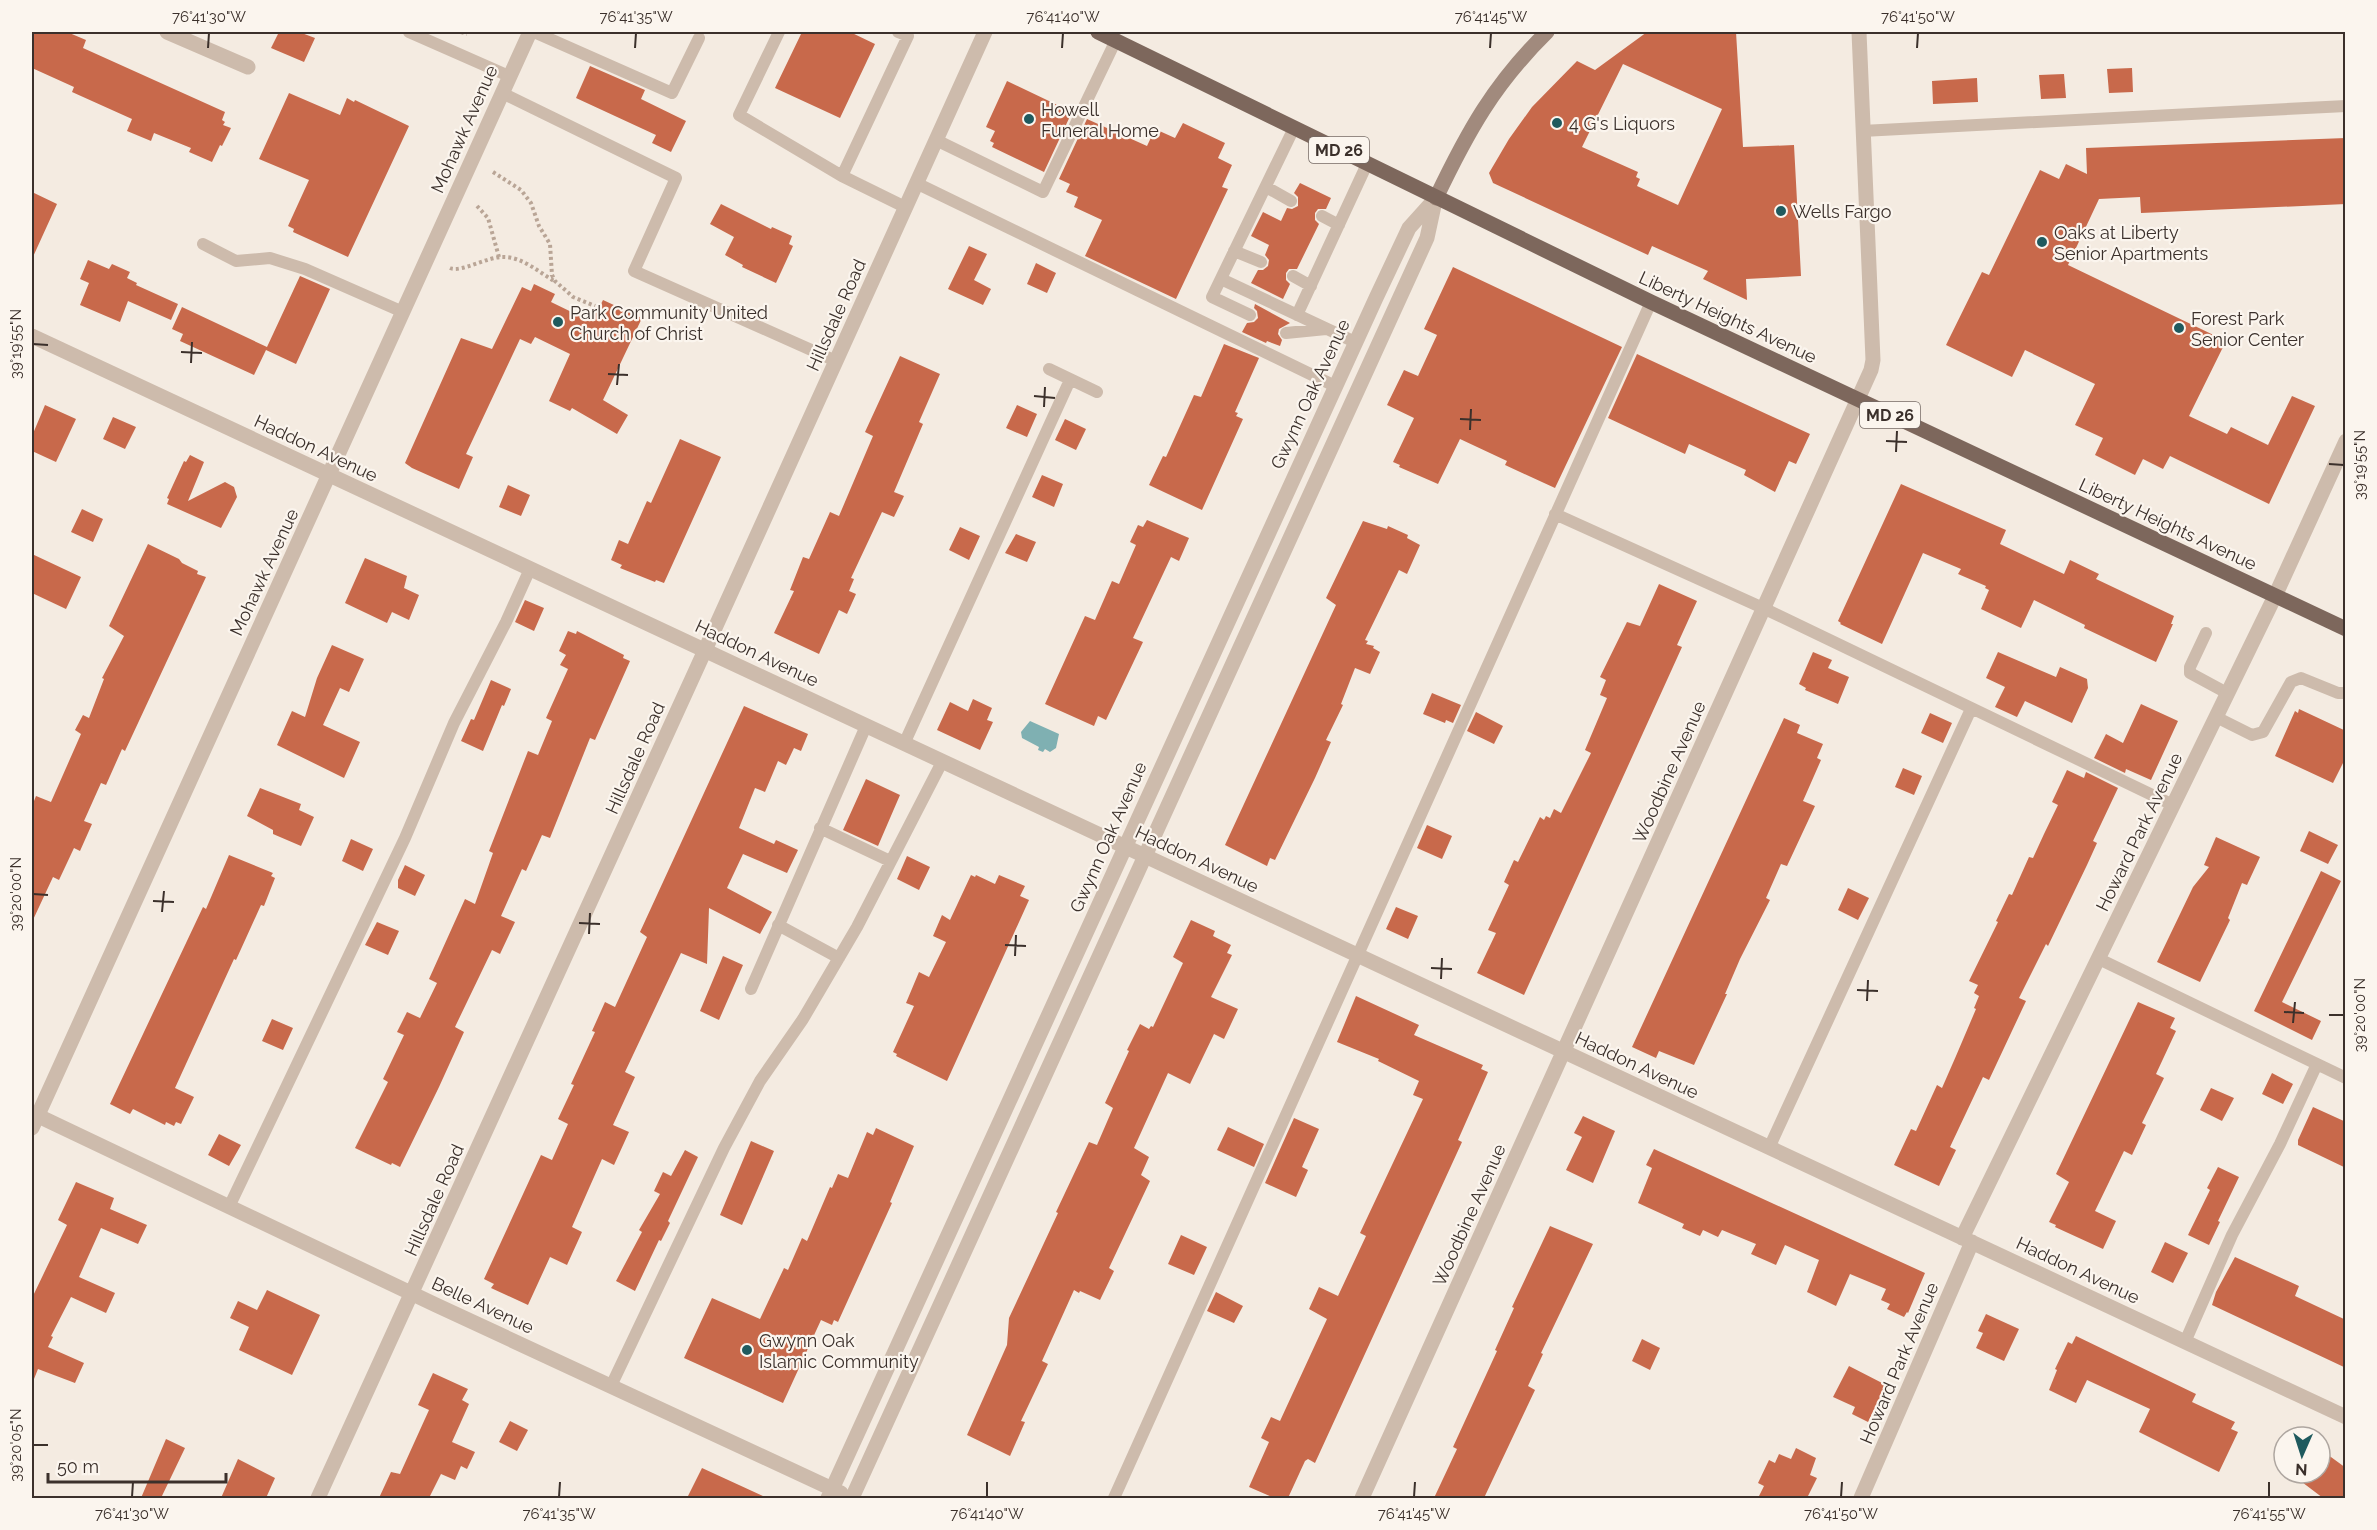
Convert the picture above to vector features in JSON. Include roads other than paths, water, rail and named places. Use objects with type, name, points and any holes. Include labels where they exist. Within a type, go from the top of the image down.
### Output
[{"type":"main road","name":"Liberty Heights Avenue","points":[[1098,32],[1651,302],[2346,629]]},
{"type":"main road","name":"Gwynn Oak Avenue","points":[[1436,198],[1481,110],[1516,64],[1547,32]]},
{"type":"street","points":[[167,32],[248,67]]},
{"type":"street","name":"Mohawk Avenue","points":[[33,1119],[330,476],[509,76],[532,32]]},
{"type":"street","name":"Hillsdale Road","points":[[318,1498],[413,1294],[985,32]]},
{"type":"street","name":"Woodbine Avenue","points":[[1362,1498],[1858,400],[1873,360],[1859,32]]},
{"type":"street","name":"Gwynn Oak Avenue","points":[[830,1493],[1355,342],[1409,228],[1436,198]]},
{"type":"street","name":"Gwynn Oak Avenue","points":[[852,1498],[1427,238],[1436,198]]},
{"type":"street","name":"Haddon Avenue","points":[[32,336],[2346,1417]]},
{"type":"street","name":"Howard Park Avenue","points":[[1861,1498],[1967,1240],[2099,959],[2275,596],[2346,441]]},
{"type":"street","name":"Belle Avenue","points":[[33,1119],[229,1207],[611,1386],[830,1493],[852,1498]]},
{"type":"lane","points":[[409,32],[509,76]]},
{"type":"lane","points":[[532,32],[672,93],[699,38]]},
{"type":"lane","points":[[779,32],[739,115],[842,176],[905,207]]},
{"type":"lane","points":[[842,176],[909,36],[898,32]]},
{"type":"lane","points":[[936,140],[1043,192],[1116,40]]},
{"type":"lane","points":[[502,93],[675,178],[634,271],[836,361]]},
{"type":"lane","points":[[1862,131],[2346,106]]},
{"type":"lane","points":[[1250,315],[1212,297],[1294,128]]},
{"type":"lane","points":[[1297,315],[1367,164]]},
{"type":"lane","points":[[916,183],[1335,386]]},
{"type":"lane","points":[[1266,187],[1291,201]]},
{"type":"lane","points":[[1322,216],[1339,225]]},
{"type":"lane","points":[[203,244],[236,261],[270,258],[304,269],[403,312]]},
{"type":"lane","points":[[1234,251],[1261,262]]},
{"type":"lane","points":[[1293,276],[1311,286]]},
{"type":"lane","points":[[1221,279],[1355,342]]},
{"type":"lane","points":[[1114,1498],[1651,302]]},
{"type":"lane","points":[[1286,333],[1328,329]]},
{"type":"lane","points":[[1048,369],[1097,393]]},
{"type":"lane","points":[[904,744],[1070,380]]},
{"type":"lane","points":[[1556,514],[1763,608],[2173,805]]},
{"type":"lane","points":[[229,1207],[405,838],[454,723],[506,622],[530,569]]},
{"type":"lane","points":[[2206,633],[2190,667],[2190,673],[2227,693]]},
{"type":"lane","points":[[2216,717],[2252,735],[2263,732],[2291,682],[2301,678],[2338,693],[2346,693]]},
{"type":"lane","points":[[1769,1148],[1971,709]]},
{"type":"lane","points":[[751,989],[866,726]]},
{"type":"lane","points":[[611,1386],[724,1148],[760,1081],[802,1019],[839,958],[942,762]]},
{"type":"lane","points":[[820,828],[890,861]]},
{"type":"lane","points":[[778,925],[839,958]]},
{"type":"lane","points":[[2099,959],[2346,1078]]},
{"type":"lane","points":[[2185,1342],[2232,1235],[2280,1144],[2317,1064]]},
{"type":"water","points":[[1030,721],[1059,734],[1056,748],[1050,752],[1045,749],[1043,752],[1038,750],[1039,747],[1022,738],[1021,732]]},
{"type":"place","name":"Howell Funeral Home","points":[[1029,119]]},
{"type":"place","name":"4 G's Liquors","points":[[1557,123]]},
{"type":"place","name":"Wells Fargo","points":[[1781,211]]},
{"type":"place","name":"Oaks at Liberty Senior Apartments","points":[[2042,242]]},
{"type":"place","name":"Park Community United Church of Christ","points":[[558,322]]},
{"type":"place","name":"Forest Park Senior Center","points":[[2179,328]]},
{"type":"place","name":"Gwynn Oak Islamic Community","points":[[747,1350]]}]
